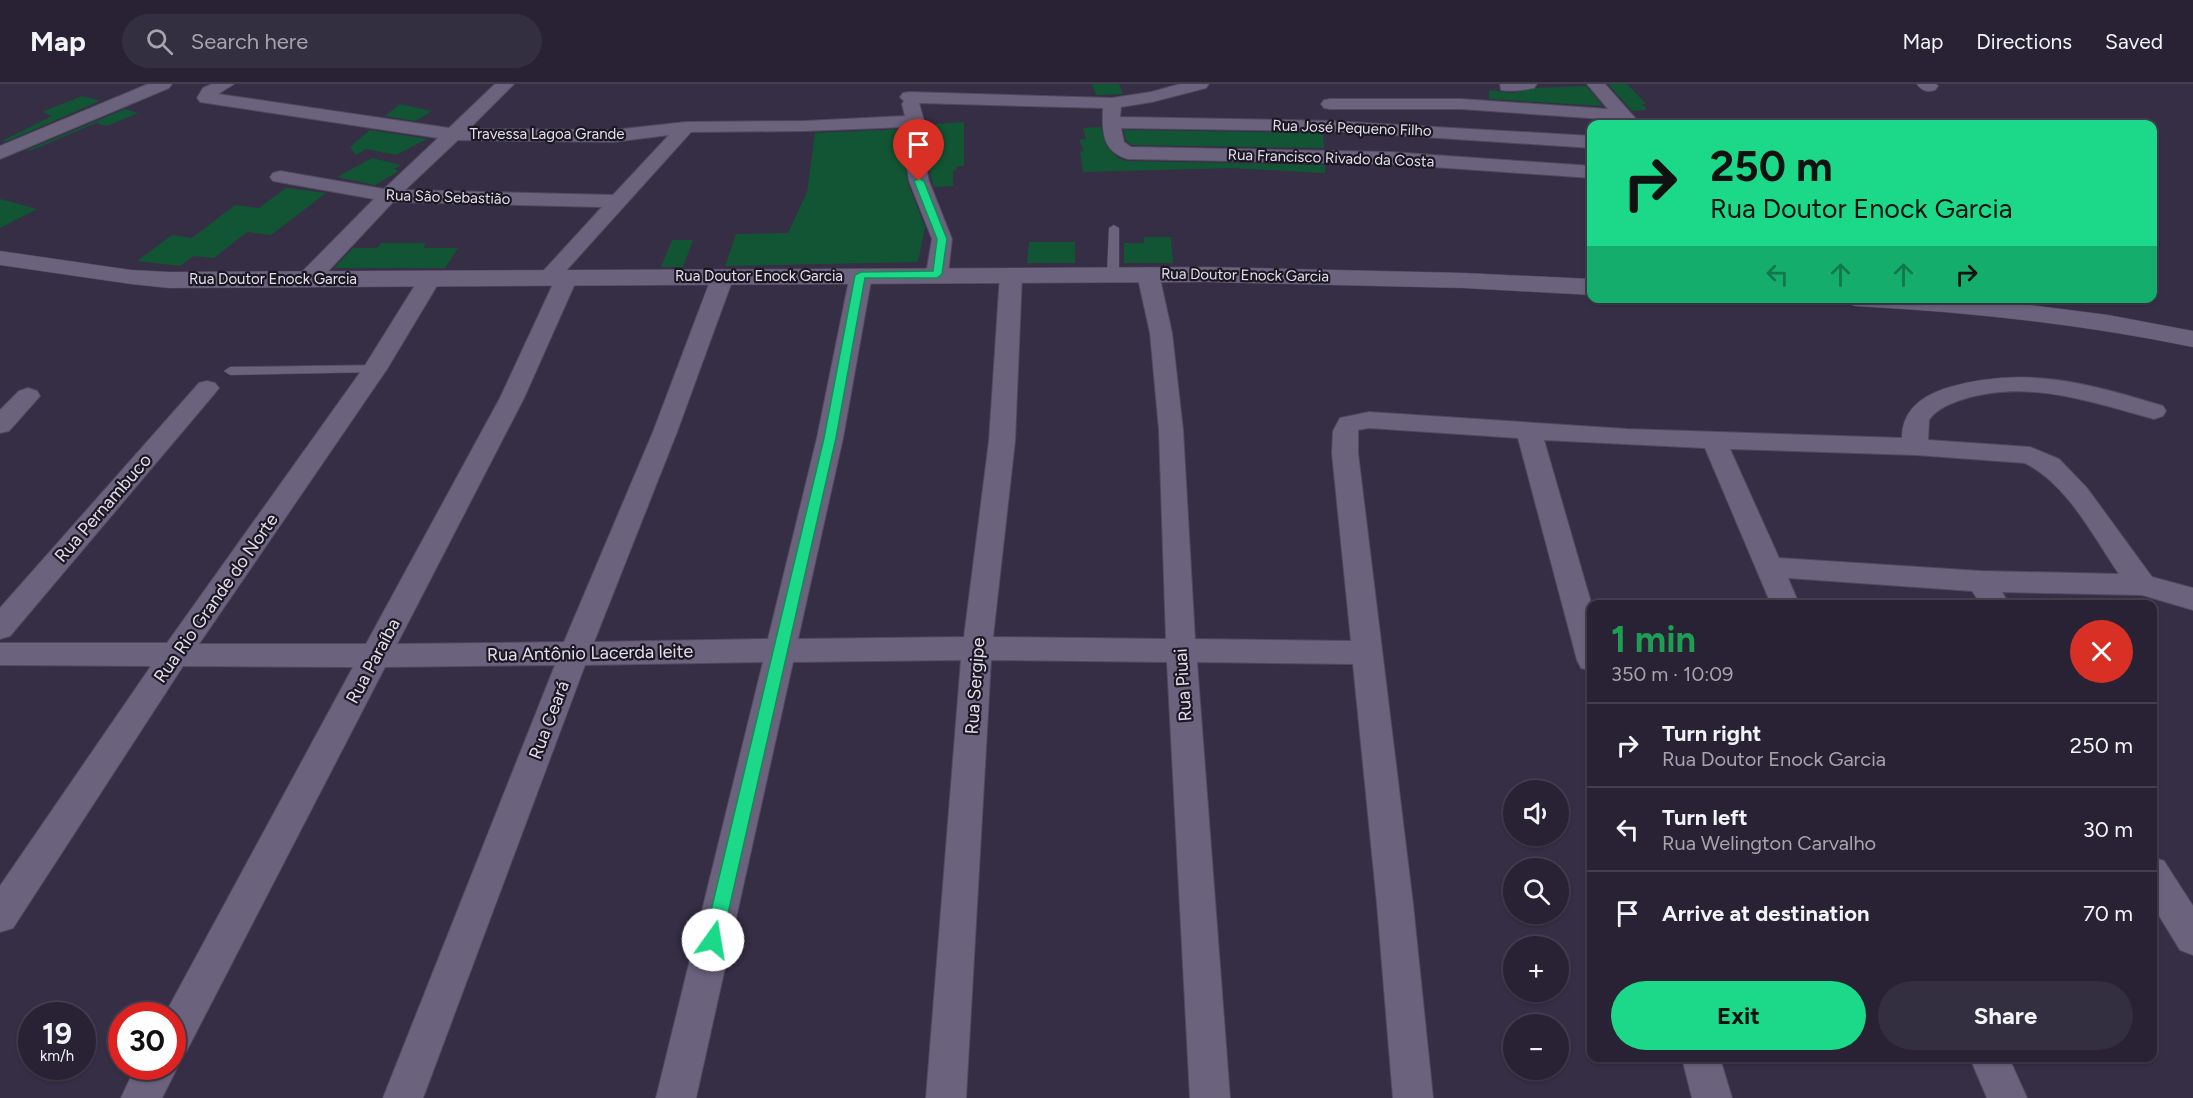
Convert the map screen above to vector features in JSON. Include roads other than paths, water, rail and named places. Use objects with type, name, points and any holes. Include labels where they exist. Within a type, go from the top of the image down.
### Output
[{"type":"street","points":[[0,153],[164,84]]},
{"type":"street","name":"Travessa Lagoa Grande","points":[[225,84],[209,92],[206,98],[452,134],[613,136],[686,127],[805,126],[915,121]]},
{"type":"street","points":[[309,278],[388,196],[505,84]]},
{"type":"street","points":[[937,274],[942,239],[919,181],[915,159],[915,121],[908,91],[1018,92],[1112,113],[1146,91],[1200,84]]},
{"type":"street","points":[[1328,84],[1332,126],[1329,156]]},
{"type":"street","points":[[1507,86],[1528,84]]},
{"type":"street","points":[[1596,84],[1627,120]]},
{"type":"street","points":[[1330,104],[1461,104],[1627,120]]},
{"type":"street","name":"Rua José Pequeno Filho","points":[[1112,113],[1587,142]]},
{"type":"street","name":"Rua Francisco Rivado da Costa","points":[[1112,113],[1112,136],[1116,147],[1128,153],[1329,156],[1499,164],[1587,172]]},
{"type":"street","name":"Rua Paraíba","points":[[186,1013],[512,398],[557,279],[616,201],[686,127]]},
{"type":"street","name":"Rua São Sebastião","points":[[280,177],[388,196],[616,201]]},
{"type":"street","name":"Rua Doutor Enock Garcia","points":[[0,258],[160,279],[557,279],[1148,274],[1362,278],[1587,287]]},
{"type":"street","name":"Rua Piuai","points":[[1148,274],[1161,333],[1171,430],[1181,652],[1210,1098]]},
{"type":"street","points":[[676,1098],[830,438],[861,275]]},
{"type":"street","name":"Rua Sergipe","points":[[946,1098],[977,648],[1002,441],[1011,275]]},
{"type":"street","name":"Rua Ceará","points":[[403,1098],[723,276]]},
{"type":"street","name":"Rua Rio Grande do Norte","points":[[0,916],[174,656],[375,369],[430,279]]},
{"type":"street","points":[[1921,303],[2041,312],[2193,339]]},
{"type":"street","points":[[1916,447],[1913,430],[1915,419],[1924,408],[1953,394],[1995,384],[2022,382],[2073,388],[2154,411]]},
{"type":"street","name":"Rua Pernambuco","points":[[0,628],[207,388]]},
{"type":"street","points":[[0,425],[28,396]]},
{"type":"street","points":[[1413,1098],[1345,453],[1347,427],[1351,423],[1369,420],[1529,431],[2013,453],[2043,461],[2058,472],[2078,494],[2142,585]]},
{"type":"street","points":[[1529,431],[1587,642]]},
{"type":"street","points":[[1714,440],[1783,600]]},
{"type":"street","points":[[1768,567],[1988,592],[2142,585],[2193,599]]},
{"type":"street","name":"Rua Antônio Lacerda leite","points":[[0,654],[375,656],[977,648],[1367,653]]},
{"type":"street","points":[[2157,880],[2193,938]]},
{"type":"street","points":[[1702,1062],[1712,1098]]},
{"type":"street","points":[[1991,1062],[2007,1098]]},
{"type":"street","points":[[141,1098],[151,1080]]},
{"type":"lane","points":[[1113,274],[1114,228]]},
{"type":"lane","points":[[230,371],[375,369]]}]
